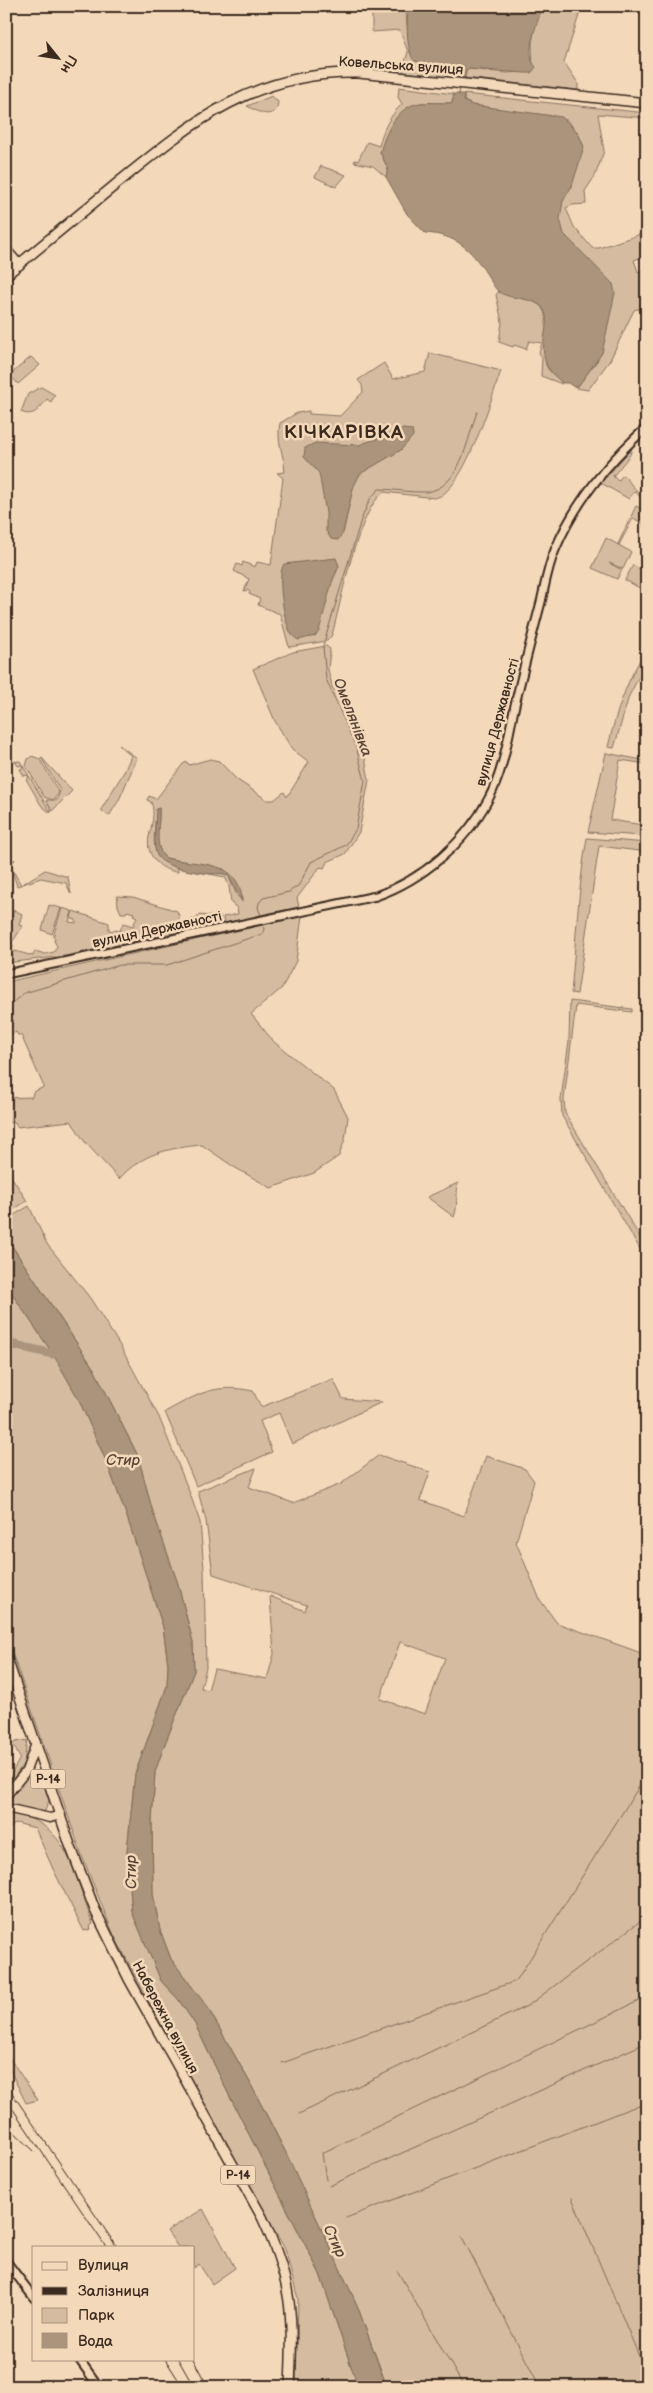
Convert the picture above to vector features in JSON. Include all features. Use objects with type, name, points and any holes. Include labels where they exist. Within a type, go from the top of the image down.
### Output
[{"type":"main road","name":"Ковельська вулиця","points":[[6,275],[184,130],[216,110],[257,90],[282,82],[348,73],[647,103]]},
{"type":"main road","points":[[6,250],[19,265]]},
{"type":"main road","name":"Набережна вулиця","points":[[6,1656],[95,1910],[129,1979],[262,2217],[278,2250],[291,2299],[290,2387]]},
{"type":"main road","points":[[6,1796],[26,1771],[36,1743]]},
{"type":"main road","points":[[6,1808],[50,1818],[61,1814]]},
{"type":"street","name":"вулиця Державності","points":[[6,974],[376,896],[398,887],[436,862],[475,820],[490,798],[503,758],[521,678],[554,552],[570,517],[598,476],[647,427]]},
{"type":"street","points":[[6,2261],[32,2295]]},
{"type":"street","points":[[80,2360],[99,2387]]},
{"type":"green space","points":[[389,6],[409,6],[406,15],[410,52],[423,62],[455,68],[456,78],[402,72],[408,52],[400,30],[372,32],[372,14]]},
{"type":"green space","points":[[543,6],[582,6],[564,62],[578,83],[578,90],[465,78],[466,71],[469,69],[506,73],[533,71],[532,42],[536,23]]},
{"type":"green space","points":[[399,87],[454,94],[452,103],[420,103],[380,152],[388,169],[386,177],[373,166],[354,162],[355,160],[358,161],[367,142],[379,146],[387,124],[402,104],[398,97]]},
{"type":"green space","points":[[464,94],[647,113],[647,118],[598,114],[604,151],[595,176],[585,191],[586,204],[572,205],[566,208],[574,227],[592,248],[599,248],[647,232],[647,242],[641,244],[643,257],[634,260],[638,272],[645,270],[647,310],[634,310],[610,360],[588,390],[576,388],[598,360],[551,232],[584,147],[578,133],[567,120],[472,105],[464,101]]},
{"type":"green space","points":[[272,96],[278,102],[277,109],[274,112],[266,114],[247,106]]},
{"type":"green space","points":[[321,166],[346,175],[336,187],[315,177]]},
{"type":"green space","points":[[499,291],[532,301],[541,307],[546,321],[546,365],[549,371],[562,384],[541,376],[542,357],[539,353],[542,343],[529,341],[526,349],[499,342],[502,322],[496,295]]},
{"type":"green space","points":[[430,353],[501,371],[466,463],[446,492],[435,498],[384,492],[366,517],[358,536],[332,635],[327,641],[289,647],[280,614],[258,605],[260,599],[249,594],[248,590],[244,591],[249,579],[234,571],[237,564],[242,566],[243,562],[255,567],[257,562],[271,565],[283,478],[277,473],[285,472],[279,436],[280,423],[297,413],[309,411],[309,414],[340,416],[363,392],[362,385],[358,380],[384,363],[393,379],[425,372]],"holes":[[[353,488],[343,533],[326,531]],[[339,566],[332,582],[286,620],[281,580]]]},
{"type":"green space","points":[[31,357],[40,365],[18,384],[10,375]]},
{"type":"green space","points":[[41,387],[55,395],[51,402],[47,399],[39,409],[30,414],[21,412],[28,394]]},
{"type":"green space","points":[[632,448],[630,455],[613,476],[618,481],[623,475],[636,490],[645,495],[640,497],[636,492],[629,499],[601,483]]},
{"type":"green space","points":[[636,506],[647,511],[647,528],[643,527],[644,524],[633,518],[619,545],[618,544]]},
{"type":"green space","points":[[606,538],[631,552],[623,569],[609,563],[622,570],[617,579],[592,568]]},
{"type":"green space","points":[[633,565],[647,573],[647,592],[625,580]]},
{"type":"green space","points":[[326,646],[330,649],[328,670],[333,689],[341,695],[361,735],[369,780],[359,832],[345,854],[327,862],[324,868],[320,867],[297,898],[299,907],[323,903],[224,923],[223,917],[238,914],[237,908],[231,903],[229,886],[225,877],[178,868],[178,872],[172,871],[160,865],[152,856],[148,844],[153,811],[151,802],[147,800],[149,796],[156,799],[183,764],[187,762],[189,765],[210,759],[219,761],[236,779],[267,800],[274,800],[284,792],[287,797],[309,762],[292,749],[275,721],[253,669],[293,652]],"holes":[[[159,808],[158,842],[161,854],[166,858],[224,869],[241,894],[242,900],[237,896],[228,875],[177,867],[161,859],[156,852],[154,842],[156,809]]]},
{"type":"green space","points":[[647,649],[647,661],[629,696],[614,748],[608,747],[623,696]]},
{"type":"green space","points":[[119,745],[137,758],[119,800],[109,816],[102,811],[102,808],[124,772],[131,756]]},
{"type":"green space","points":[[606,753],[647,761],[647,764],[620,760],[610,820],[643,825],[641,836],[588,832]]},
{"type":"green space","points":[[32,756],[40,759],[59,793],[53,800],[44,797],[26,766],[28,759]]},
{"type":"green space","points":[[41,757],[72,791],[50,813],[41,805],[26,779],[29,777],[27,775],[24,776],[20,769],[23,768],[22,765],[18,766],[15,762],[20,761],[50,811],[51,809],[46,800],[57,800],[60,790]]},
{"type":"green space","points":[[587,838],[647,843],[647,852],[599,846],[577,994],[571,993],[579,896]]},
{"type":"green space","points":[[10,865],[21,885],[17,886]]},
{"type":"green space","points":[[45,870],[68,877],[71,894],[66,883],[41,878],[22,884]]},
{"type":"green space","points":[[117,896],[133,897],[177,911],[179,916],[178,932],[65,956],[6,963],[6,942],[13,945],[13,949],[7,956],[12,958],[13,955],[10,954],[15,951],[33,956],[35,951],[45,954],[54,952],[57,946],[53,937],[62,908],[72,911],[69,922],[76,923],[76,920],[71,918],[73,911],[109,923],[109,930],[113,931],[120,931],[123,923],[133,926],[137,917],[133,915],[134,913],[127,911],[126,913],[121,913]]},
{"type":"green space","points":[[49,905],[61,908],[52,934],[42,930]]},
{"type":"green space","points":[[14,910],[22,914],[19,925],[23,926],[13,941],[6,939]]},
{"type":"green space","points":[[199,915],[210,916],[210,918],[221,917],[221,924],[182,931],[182,924],[190,925],[192,919],[195,920]]},
{"type":"green space","points":[[302,916],[296,961],[282,988],[251,1014],[274,1042],[334,1090],[348,1117],[345,1139],[339,1156],[314,1173],[271,1188],[234,1167],[202,1145],[190,1146],[157,1153],[137,1163],[119,1179],[85,1142],[71,1121],[17,1127],[15,1122],[9,1123],[6,1098],[32,1097],[33,1092],[44,1087],[21,1035],[18,1035],[16,1032],[11,1035],[6,1029],[6,982]]},
{"type":"green space","points":[[570,1001],[632,1009],[632,1012],[576,1005],[564,1099],[565,1113],[647,1249],[647,1261],[562,1116],[561,1099],[569,1041]]},
{"type":"green space","points":[[11,1176],[27,1201],[6,1214],[6,1179]]},
{"type":"green space","points":[[458,1183],[456,1209],[454,1217],[427,1197]]},
{"type":"green space","points":[[29,1206],[47,1244],[90,1298],[119,1344],[159,1417],[200,1522],[204,1569],[206,1668],[201,1688],[208,1690],[214,1669],[267,1679],[274,1654],[270,1596],[305,1611],[307,1605],[213,1574],[206,1521],[198,1491],[256,1468],[249,1487],[293,1503],[341,1484],[379,1455],[430,1472],[420,1500],[464,1516],[486,1456],[525,1469],[534,1481],[516,1542],[540,1600],[557,1623],[647,1655],[647,2387],[387,2387],[357,2305],[286,2153],[248,2079],[208,2008],[171,1959],[160,1930],[153,1894],[152,1821],[155,1772],[194,1671],[193,1642],[178,1584],[152,1509],[138,1456],[94,1369],[6,1237],[6,1220]],"holes":[[[400,1642],[445,1658],[425,1714],[380,1699]]]},
{"type":"green space","points":[[6,1285],[53,1354],[78,1398],[107,1463],[163,1627],[168,1664],[167,1686],[135,1774],[127,1851],[132,1912],[161,1981],[178,1999],[195,2024],[320,2274],[358,2387],[324,2387],[321,2381],[307,2387],[296,2387],[298,2299],[285,2249],[152,2008],[113,1933],[82,1856],[6,1635]]},
{"type":"green space","points":[[333,1379],[343,1399],[382,1402],[292,1444],[279,1413],[260,1421],[272,1452],[196,1486],[165,1412],[197,1395],[227,1388],[253,1391],[261,1407]]},
{"type":"green space","points":[[27,1740],[24,1763],[6,1789],[6,1784],[20,1758],[14,1746],[7,1748],[16,1742]]},
{"type":"green space","points":[[30,1773],[42,1777],[49,1801],[45,1811],[39,1812],[6,1805],[6,1800]]},
{"type":"green space","points":[[6,1813],[27,1817],[44,1826],[56,1838],[66,1852],[74,1869],[93,1924],[90,1926],[91,1929],[84,1931],[35,1828],[16,1823],[8,1830]]},
{"type":"green space","points":[[6,2053],[38,2100],[26,2103],[6,2062]]},
{"type":"green space","points":[[203,2209],[235,2268],[212,2284],[199,2264],[195,2267],[195,2246],[177,2246],[167,2231]]},
{"type":"water","points":[[409,6],[543,6],[531,46],[532,61],[536,67],[531,73],[469,69],[466,71],[465,78],[456,78],[455,68],[415,61],[408,44],[407,18]]},
{"type":"water","points":[[454,94],[464,94],[464,101],[472,105],[562,117],[578,133],[584,147],[572,186],[563,201],[560,219],[564,234],[613,284],[615,293],[602,353],[579,385],[574,387],[568,383],[563,383],[552,373],[545,361],[543,349],[546,316],[544,310],[530,301],[510,297],[499,292],[474,256],[461,244],[436,234],[425,233],[407,214],[386,177],[388,169],[380,152],[389,128],[394,121],[405,109],[412,105],[420,103],[452,103]]},
{"type":"water","points":[[403,429],[412,430],[413,436],[401,450],[360,474],[353,488],[343,533],[338,540],[331,539],[326,531],[326,513],[319,473],[304,457],[305,448],[315,443],[359,445]]},
{"type":"water","points":[[336,558],[339,566],[332,582],[319,631],[315,636],[298,640],[289,629],[284,611],[281,578],[284,564]]},
{"type":"water","points":[[159,808],[158,842],[162,854],[166,858],[216,866],[226,871],[234,878],[240,888],[242,902],[228,875],[184,870],[169,865],[158,858],[155,848],[155,837],[156,809]]},
{"type":"water","name":"Стир","points":[[6,1237],[94,1369],[138,1456],[152,1509],[178,1584],[193,1642],[194,1671],[155,1772],[152,1821],[153,1894],[160,1930],[171,1959],[208,2008],[248,2079],[286,2153],[357,2305],[387,2387],[358,2387],[320,2274],[195,2024],[178,1999],[161,1981],[132,1912],[127,1851],[135,1774],[167,1686],[168,1664],[163,1627],[107,1463],[78,1398],[53,1354],[6,1285]]},
{"type":"waterway","name":"Омелянівка","points":[[459,95],[460,87]]},
{"type":"waterway","name":"Омелянівка","points":[[262,917],[258,908],[263,898],[289,892],[299,885],[311,862],[346,845],[356,829],[365,781],[356,747],[326,679],[323,646],[361,520],[370,499],[379,489],[426,492],[438,489],[447,482],[461,461],[477,412]]},
{"type":"waterway","name":"Омелянівка","points":[[6,1008],[24,993],[120,965],[167,965],[262,934],[264,930],[263,924]]},
{"type":"waterway","points":[[6,1343],[53,1354],[63,1348]]},
{"type":"waterway","points":[[282,2063],[516,1981],[647,1774]]},
{"type":"waterway","points":[[299,2114],[529,2005],[647,1916]]},
{"type":"waterway","points":[[326,2180],[322,2153],[647,1997]]},
{"type":"waterway","points":[[329,2186],[641,2045],[647,2046]]},
{"type":"waterway","points":[[346,2218],[647,2102]]},
{"type":"waterway","points":[[572,2198],[647,2375]]},
{"type":"waterway","points":[[462,2237],[540,2387]]},
{"type":"waterway","points":[[398,2272],[464,2387]]},
{"type":"railway","points":[[6,2084],[116,2246]]},
{"type":"railway","points":[[6,2099],[105,2246]]},
{"type":"railway","points":[[6,2124],[35,2152]]},
{"type":"railway","points":[[166,2360],[183,2387]]},
{"type":"railway","points":[[179,2360],[194,2387]]},
{"type":"railway","points":[[194,2360],[208,2387]]},
{"type":"district","name":"КІЧКАРІВКА","points":[[344,431]]}]
